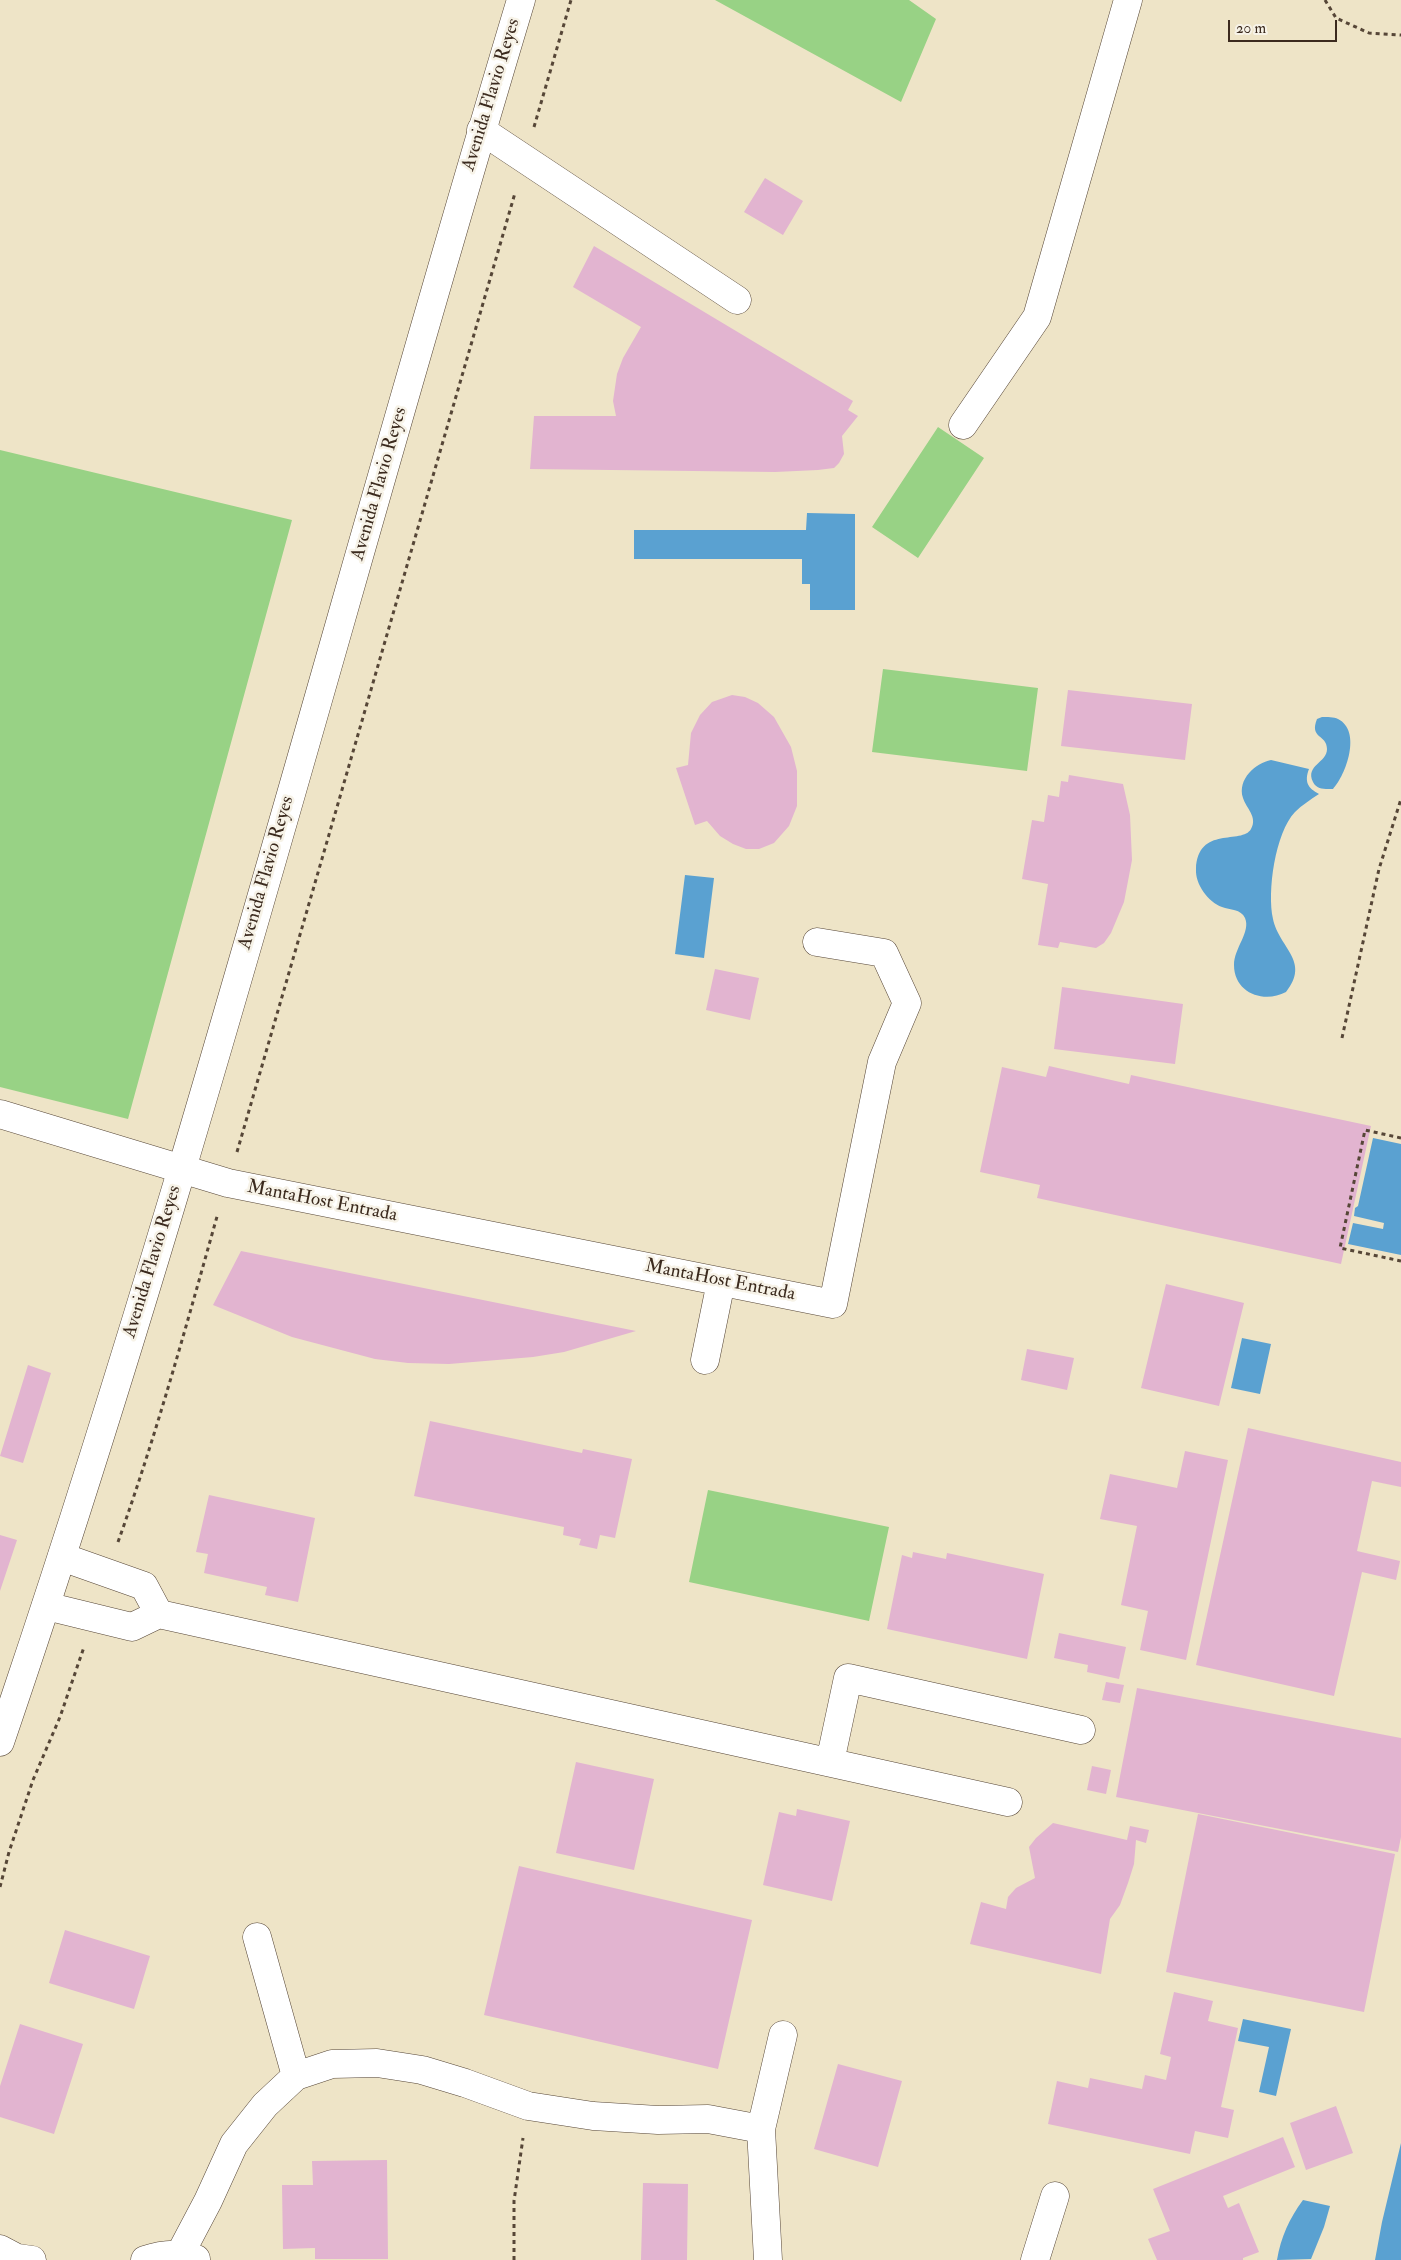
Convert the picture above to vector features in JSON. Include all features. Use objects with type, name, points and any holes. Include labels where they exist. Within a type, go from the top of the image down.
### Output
[{"type":"street","name":"Avenida Flavio Reyes","points":[[0,1742],[62,1557],[182,1168],[520,0]]},
{"type":"street","points":[[963,425],[1037,317],[1128,0]]},
{"type":"street","points":[[481,130],[737,300]]},
{"type":"street","name":"MantaHost Entrada","points":[[0,1114],[228,1183],[833,1304],[882,1062],[907,1003],[884,953],[817,942]]},
{"type":"street","points":[[705,1360],[721,1282]]},
{"type":"street","points":[[62,1557],[144,1586],[159,1614]]},
{"type":"street","points":[[46,1606],[132,1627],[159,1614],[1008,1802]]},
{"type":"street","points":[[830,1762],[848,1678],[1081,1730]]},
{"type":"street","points":[[257,1937],[296,2076]]},
{"type":"street","points":[[768,2260],[761,2129],[783,2035]]},
{"type":"street","points":[[145,2260],[159,2255],[189,2257],[208,2201],[234,2144],[265,2105],[296,2076],[332,2064],[377,2063],[430,2073],[528,2106],[593,2116],[658,2120],[708,2119],[761,2129]]},
{"type":"street","points":[[1035,2260],[1055,2196]]},
{"type":"path","points":[[237,1154],[571,0]]},
{"type":"path","points":[[1324,0],[1336,18],[1370,33],[1401,35]]},
{"type":"path","points":[[1342,1038],[1379,870],[1401,799]]},
{"type":"path","points":[[1401,1138],[1365,1130],[1340,1248],[1401,1261]]},
{"type":"path","points":[[514,2260],[514,2201],[523,2137]]},
{"type":"green space","points":[[715,0],[909,0],[936,19],[901,102]]},
{"type":"green space","points":[[938,427],[984,458],[918,558],[872,527]]},
{"type":"green space","points":[[0,450],[292,520],[128,1119],[0,1087]]},
{"type":"green space","points":[[883,669],[1038,688],[1027,771],[872,752]]},
{"type":"green space","points":[[708,1490],[889,1527],[869,1621],[689,1582]]},
{"type":"water","points":[[807,513],[855,514],[855,610],[810,610],[810,584],[802,584],[802,559],[634,559],[634,530],[806,530]]},
{"type":"water","points":[[1322,717],[1338,719],[1345,725],[1349,733],[1350,743],[1347,764],[1333,789],[1321,789],[1313,782],[1311,776],[1314,768],[1324,758],[1327,749],[1326,744],[1315,730],[1317,719]]},
{"type":"water","points":[[1271,760],[1309,769],[1308,784],[1319,794],[1295,812],[1288,822],[1282,834],[1274,863],[1271,894],[1273,919],[1276,929],[1291,955],[1295,972],[1293,981],[1286,992],[1269,997],[1252,994],[1239,983],[1235,975],[1234,965],[1246,929],[1245,918],[1241,913],[1217,905],[1207,897],[1198,881],[1196,869],[1199,855],[1204,846],[1221,838],[1246,834],[1251,829],[1253,821],[1251,813],[1244,802],[1243,784],[1245,778],[1254,768]]},
{"type":"water","points":[[685,875],[714,878],[704,958],[675,954]]},
{"type":"water","points":[[1373,1138],[1401,1144],[1401,1255],[1348,1244],[1353,1223],[1383,1229],[1384,1223],[1354,1216],[1355,1208],[1358,1206]]},
{"type":"water","points":[[1242,1338],[1271,1344],[1260,1394],[1231,1388]]},
{"type":"water","points":[[1243,2019],[1291,2029],[1276,2096],[1259,2092],[1269,2047],[1238,2041]]},
{"type":"water","points":[[1401,2143],[1401,2260],[1375,2260],[1382,2222]]},
{"type":"water","points":[[1303,2200],[1330,2206],[1311,2259],[1277,2260],[1286,2228]]},
{"type":"building","points":[[765,178],[803,201],[783,235],[744,212]]},
{"type":"building","points":[[594,246],[853,401],[848,410],[858,416],[842,436],[844,454],[839,463],[834,468],[775,472],[530,469],[534,416],[616,416],[613,401],[617,374],[623,358],[641,327],[573,287]]},
{"type":"building","points":[[1068,690],[1192,704],[1185,760],[1061,746]]},
{"type":"building","points":[[732,695],[745,697],[758,703],[774,717],[791,747],[797,771],[797,806],[789,826],[774,843],[759,849],[746,849],[733,844],[720,836],[707,821],[695,825],[676,768],[688,765],[691,733],[700,715],[712,702]]},
{"type":"building","points":[[1069,775],[1123,784],[1130,815],[1132,860],[1124,902],[1111,933],[1104,943],[1096,948],[1060,942],[1058,948],[1038,945],[1048,884],[1022,879],[1032,820],[1044,822],[1048,795],[1059,797],[1061,781],[1068,782]]},
{"type":"building","points":[[715,969],[759,978],[750,1020],[706,1010]]},
{"type":"building","points":[[1062,987],[1183,1004],[1175,1064],[1054,1049]]},
{"type":"building","points":[[1049,1066],[1129,1084],[1131,1075],[1371,1126],[1341,1264],[1037,1198],[1040,1185],[980,1172],[1002,1067],[1046,1077]]},
{"type":"building","points":[[241,1251],[636,1331],[564,1352],[533,1357],[449,1364],[408,1363],[375,1359],[292,1337],[213,1305]]},
{"type":"building","points":[[1166,1284],[1244,1303],[1219,1406],[1141,1388]]},
{"type":"building","points":[[1027,1349],[1074,1358],[1067,1390],[1021,1380]]},
{"type":"building","points":[[28,1365],[51,1373],[23,1463],[0,1456]]},
{"type":"building","points":[[430,1421],[582,1453],[583,1449],[632,1459],[615,1538],[600,1535],[597,1549],[579,1545],[581,1539],[563,1535],[564,1527],[414,1496]]},
{"type":"building","points":[[1248,1428],[1401,1462],[1401,1487],[1372,1481],[1357,1551],[1400,1561],[1396,1580],[1362,1572],[1334,1696],[1196,1665]]},
{"type":"building","points":[[1185,1451],[1228,1460],[1186,1660],[1140,1650],[1148,1611],[1121,1605],[1137,1526],[1100,1519],[1110,1474],[1177,1488]]},
{"type":"building","points":[[209,1495],[315,1518],[298,1602],[265,1595],[267,1587],[204,1573],[208,1554],[196,1552]]},
{"type":"building","points":[[0,1535],[17,1540],[0,1591]]},
{"type":"building","points":[[913,1552],[946,1559],[947,1553],[1044,1574],[1027,1659],[887,1629],[902,1555],[912,1558]]},
{"type":"building","points":[[1059,1633],[1126,1647],[1119,1679],[1087,1672],[1088,1665],[1054,1658]]},
{"type":"building","points":[[1106,1682],[1124,1685],[1120,1703],[1102,1700]]},
{"type":"building","points":[[1137,1688],[1401,1738],[1401,1837],[1398,1852],[1116,1797]]},
{"type":"building","points":[[576,1762],[654,1779],[634,1870],[556,1853]]},
{"type":"building","points":[[1092,1766],[1111,1770],[1106,1794],[1087,1790]]},
{"type":"building","points":[[797,1809],[850,1821],[832,1901],[763,1885],[779,1812],[796,1816]]},
{"type":"building","points":[[1198,1814],[1395,1854],[1364,2012],[1166,1972]]},
{"type":"building","points":[[1053,1823],[1127,1840],[1130,1826],[1149,1830],[1146,1843],[1136,1840],[1134,1864],[1128,1883],[1120,1905],[1110,1919],[1101,1974],[970,1944],[981,1902],[1006,1909],[1008,1897],[1016,1888],[1035,1878],[1029,1847]]},
{"type":"building","points":[[519,1866],[752,1920],[718,2069],[484,2015]]},
{"type":"building","points":[[65,1930],[150,1956],[134,2009],[49,1983]]},
{"type":"building","points":[[1174,1992],[1213,2001],[1208,2021],[1238,2028],[1221,2107],[1234,2110],[1228,2138],[1195,2131],[1190,2154],[1048,2124],[1057,2081],[1088,2088],[1090,2078],[1142,2089],[1145,2075],[1166,2080],[1171,2057],[1160,2054]]},
{"type":"building","points":[[20,2024],[83,2044],[54,2134],[0,2117],[0,2086]]},
{"type":"building","points":[[838,2064],[902,2081],[878,2167],[814,2149]]},
{"type":"building","points":[[1336,2106],[1353,2153],[1306,2170],[1290,2123]]},
{"type":"building","points":[[1283,2137],[1295,2167],[1223,2196],[1228,2208],[1239,2203],[1259,2252],[1243,2258],[1243,2260],[1157,2260],[1148,2239],[1170,2231],[1153,2189]]},
{"type":"building","points":[[387,2160],[388,2259],[315,2259],[315,2248],[283,2249],[282,2185],[313,2185],[312,2161]]},
{"type":"building","points":[[643,2183],[688,2184],[687,2260],[641,2260]]}]
